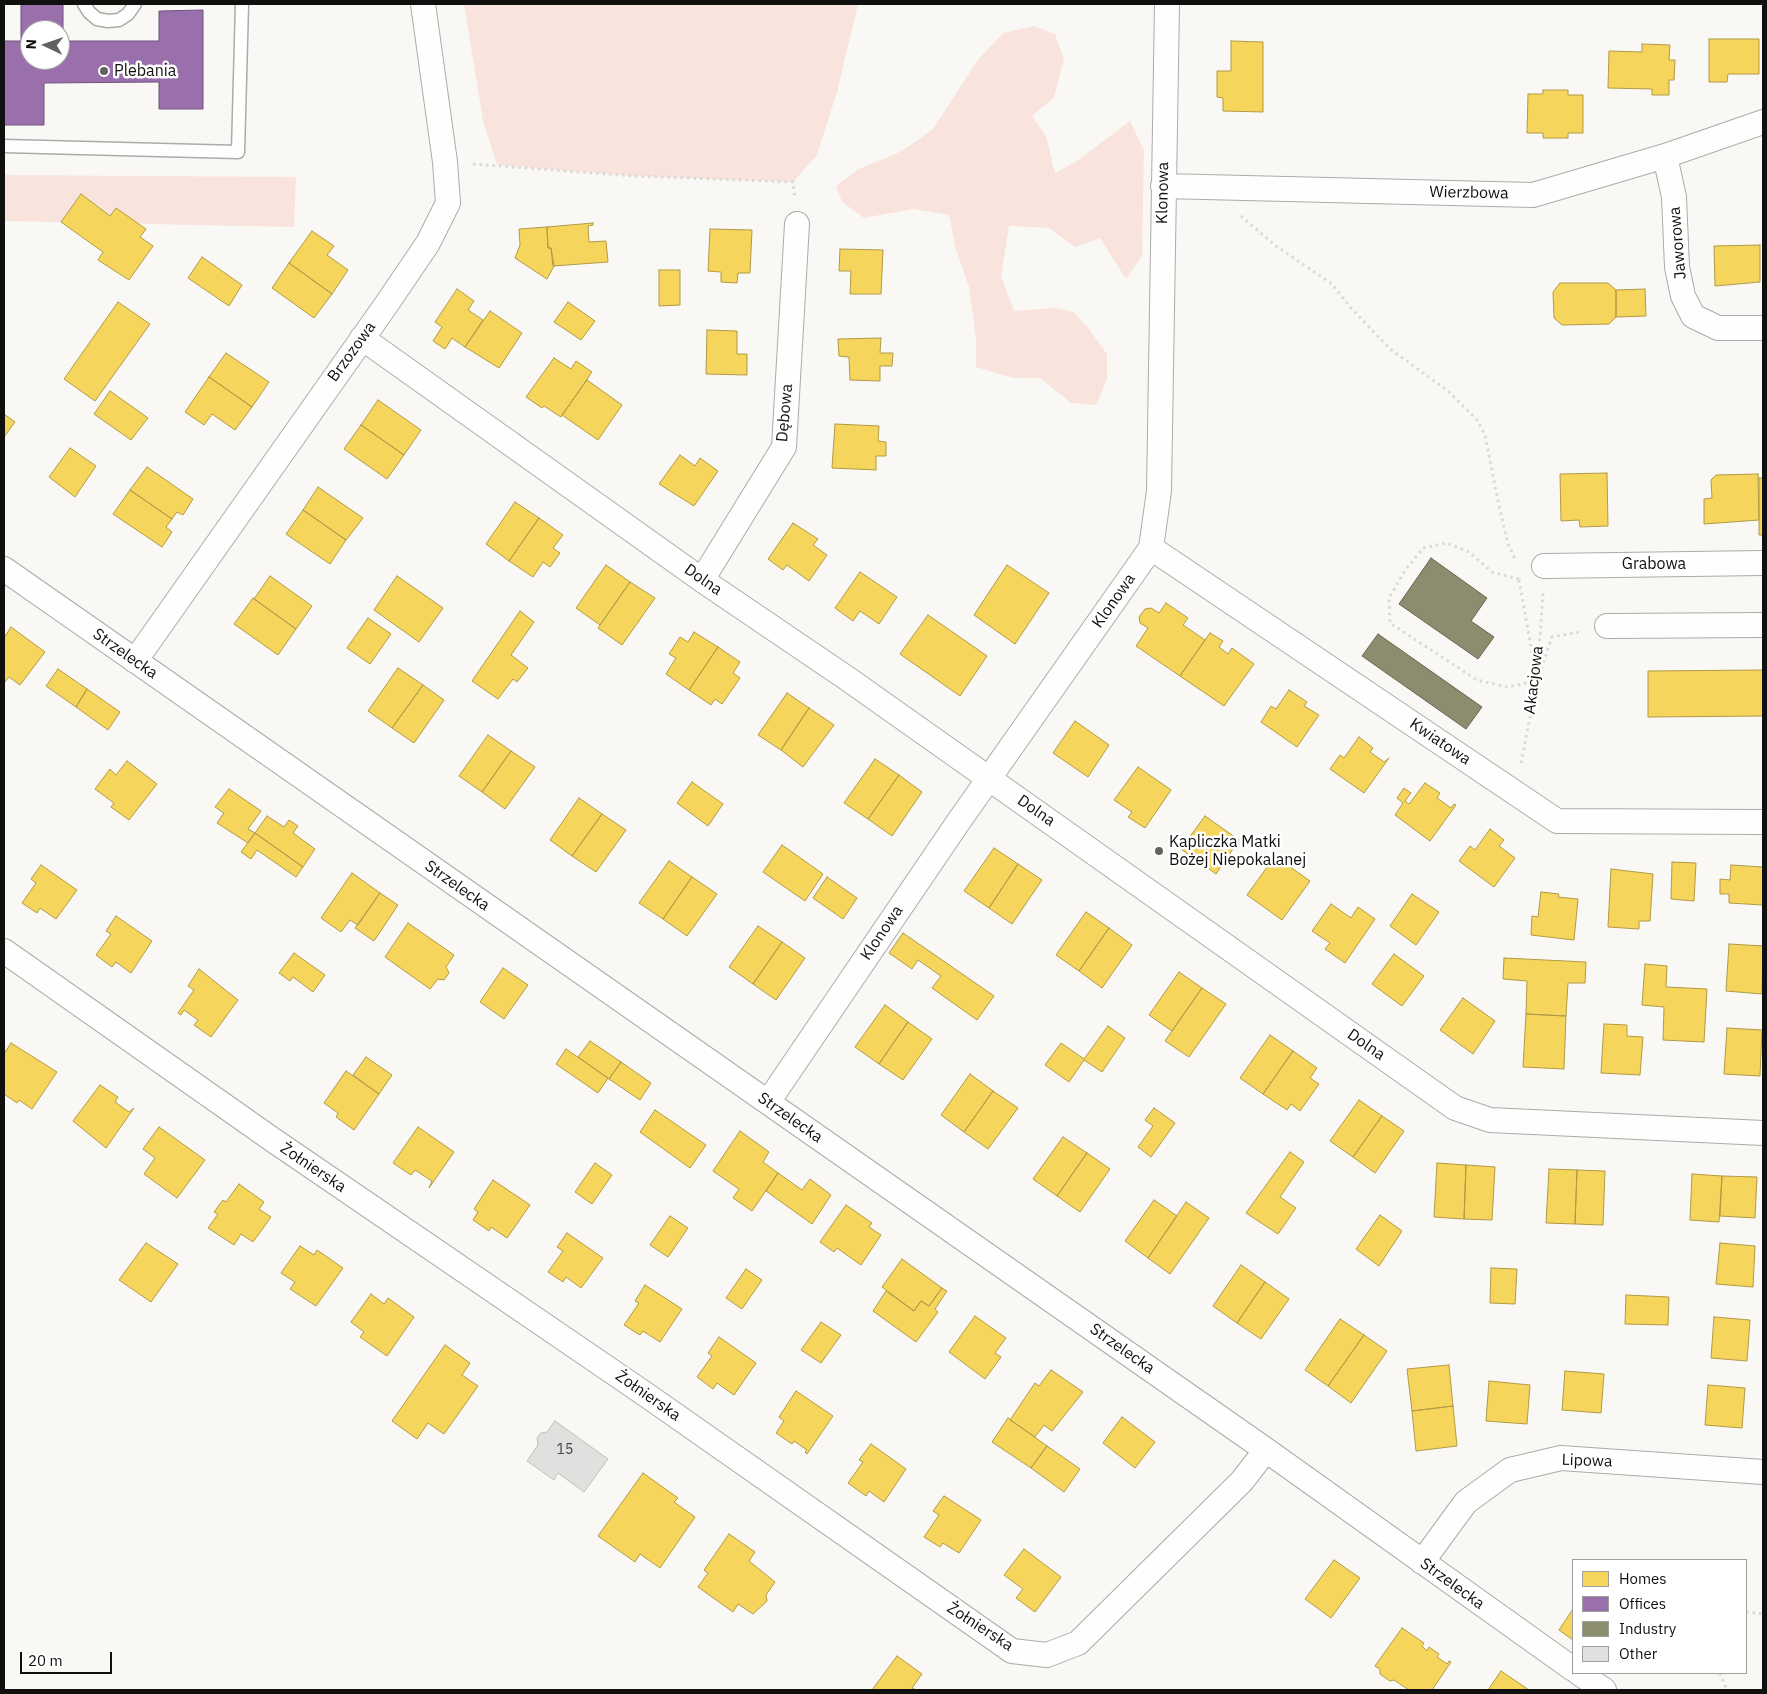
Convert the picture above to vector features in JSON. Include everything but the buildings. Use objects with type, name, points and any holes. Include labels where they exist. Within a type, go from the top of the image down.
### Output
[{"type":"street","name":"Brzozowa","points":[[134,661],[428,243],[448,203],[445,162],[423,4]]},
{"type":"street","name":"Klonowa","points":[[768,1102],[989,779],[1151,548],[1159,490],[1167,4]]},
{"type":"street","name":"Wierzbowa","points":[[1163,186],[1533,195],[1665,156],[1763,122]]},
{"type":"street","name":"Jaworowa","points":[[1665,156],[1674,197],[1678,267],[1683,296],[1693,316],[1718,328],[1763,328]]},
{"type":"street","name":"Dębowa","points":[[702,580],[784,447],[797,224]]},
{"type":"street","name":"Dolna","points":[[362,338],[702,580],[989,779],[1456,1108],[1490,1120],[1763,1133]]},
{"type":"street","name":"Kwiatowa","points":[[1151,548],[1557,821],[1763,822]]},
{"type":"street","name":"Grabowa","points":[[1544,566],[1763,563]]},
{"type":"street","name":"Strzelecka","points":[[4,570],[1266,1450],[1572,1668]]},
{"type":"street","points":[[1607,626],[1763,625]]},
{"type":"street","name":"Żołnierska","points":[[4,951],[273,1140],[653,1399],[1012,1651],[1047,1655],[1078,1643],[1242,1481],[1266,1450]]},
{"type":"street","name":"Lipowa","points":[[1422,1562],[1466,1502],[1510,1470],[1561,1458],[1763,1472]]},
{"type":"street","points":[[1580,1674],[1604,1690]]},
{"type":"lane","points":[[84,4],[89,12],[98,19],[108,21],[119,20],[128,14],[135,4]]},
{"type":"lane","points":[[4,146],[238,152],[242,4]]},
{"type":"path","points":[[445,162],[634,176],[793,182],[797,224]]},
{"type":"path","points":[[1230,188],[1231,204],[1236,212],[1276,246],[1332,284],[1350,307],[1389,348],[1448,390],[1477,420],[1485,435],[1508,544],[1521,570],[1519,580],[1537,681]]},
{"type":"path","points":[[1519,580],[1492,572],[1469,552],[1447,543],[1423,548],[1406,569],[1389,598],[1390,623],[1477,680],[1507,687],[1537,681]]},
{"type":"path","points":[[1521,570],[1544,566]]},
{"type":"path","name":"Akacjowa","points":[[1515,793],[1537,681],[1544,566]]},
{"type":"path","points":[[1537,681],[1552,637],[1607,626]]},
{"type":"path","points":[[1747,1612],[1763,1614]]},
{"type":"path","points":[[1720,1674],[1728,1690]]},
{"type":"shaded area","points":[[464,4],[858,4],[837,92],[817,155],[793,182],[634,176],[497,165],[483,121]]},
{"type":"shaded area","points":[[1034,26],[1055,34],[1064,59],[1054,98],[1032,116],[1046,136],[1055,173],[1074,163],[1130,121],[1144,150],[1142,256],[1126,279],[1100,238],[1075,247],[1049,228],[1009,226],[1001,276],[1014,311],[1054,308],[1074,312],[1089,329],[1107,354],[1107,379],[1096,405],[1071,403],[1040,378],[1013,378],[976,367],[976,338],[969,287],[956,250],[949,215],[913,209],[864,218],[842,202],[836,186],[859,169],[902,151],[933,129],[977,61],[1003,33]]},
{"type":"shaded area","points":[[4,175],[296,177],[294,227],[4,221]]},
{"type":"place","name":"Plebania","points":[[104,71]]},
{"type":"place","name":"Kapliczka Matki Bożej Niepokalanej","points":[[1159,851]]}]
